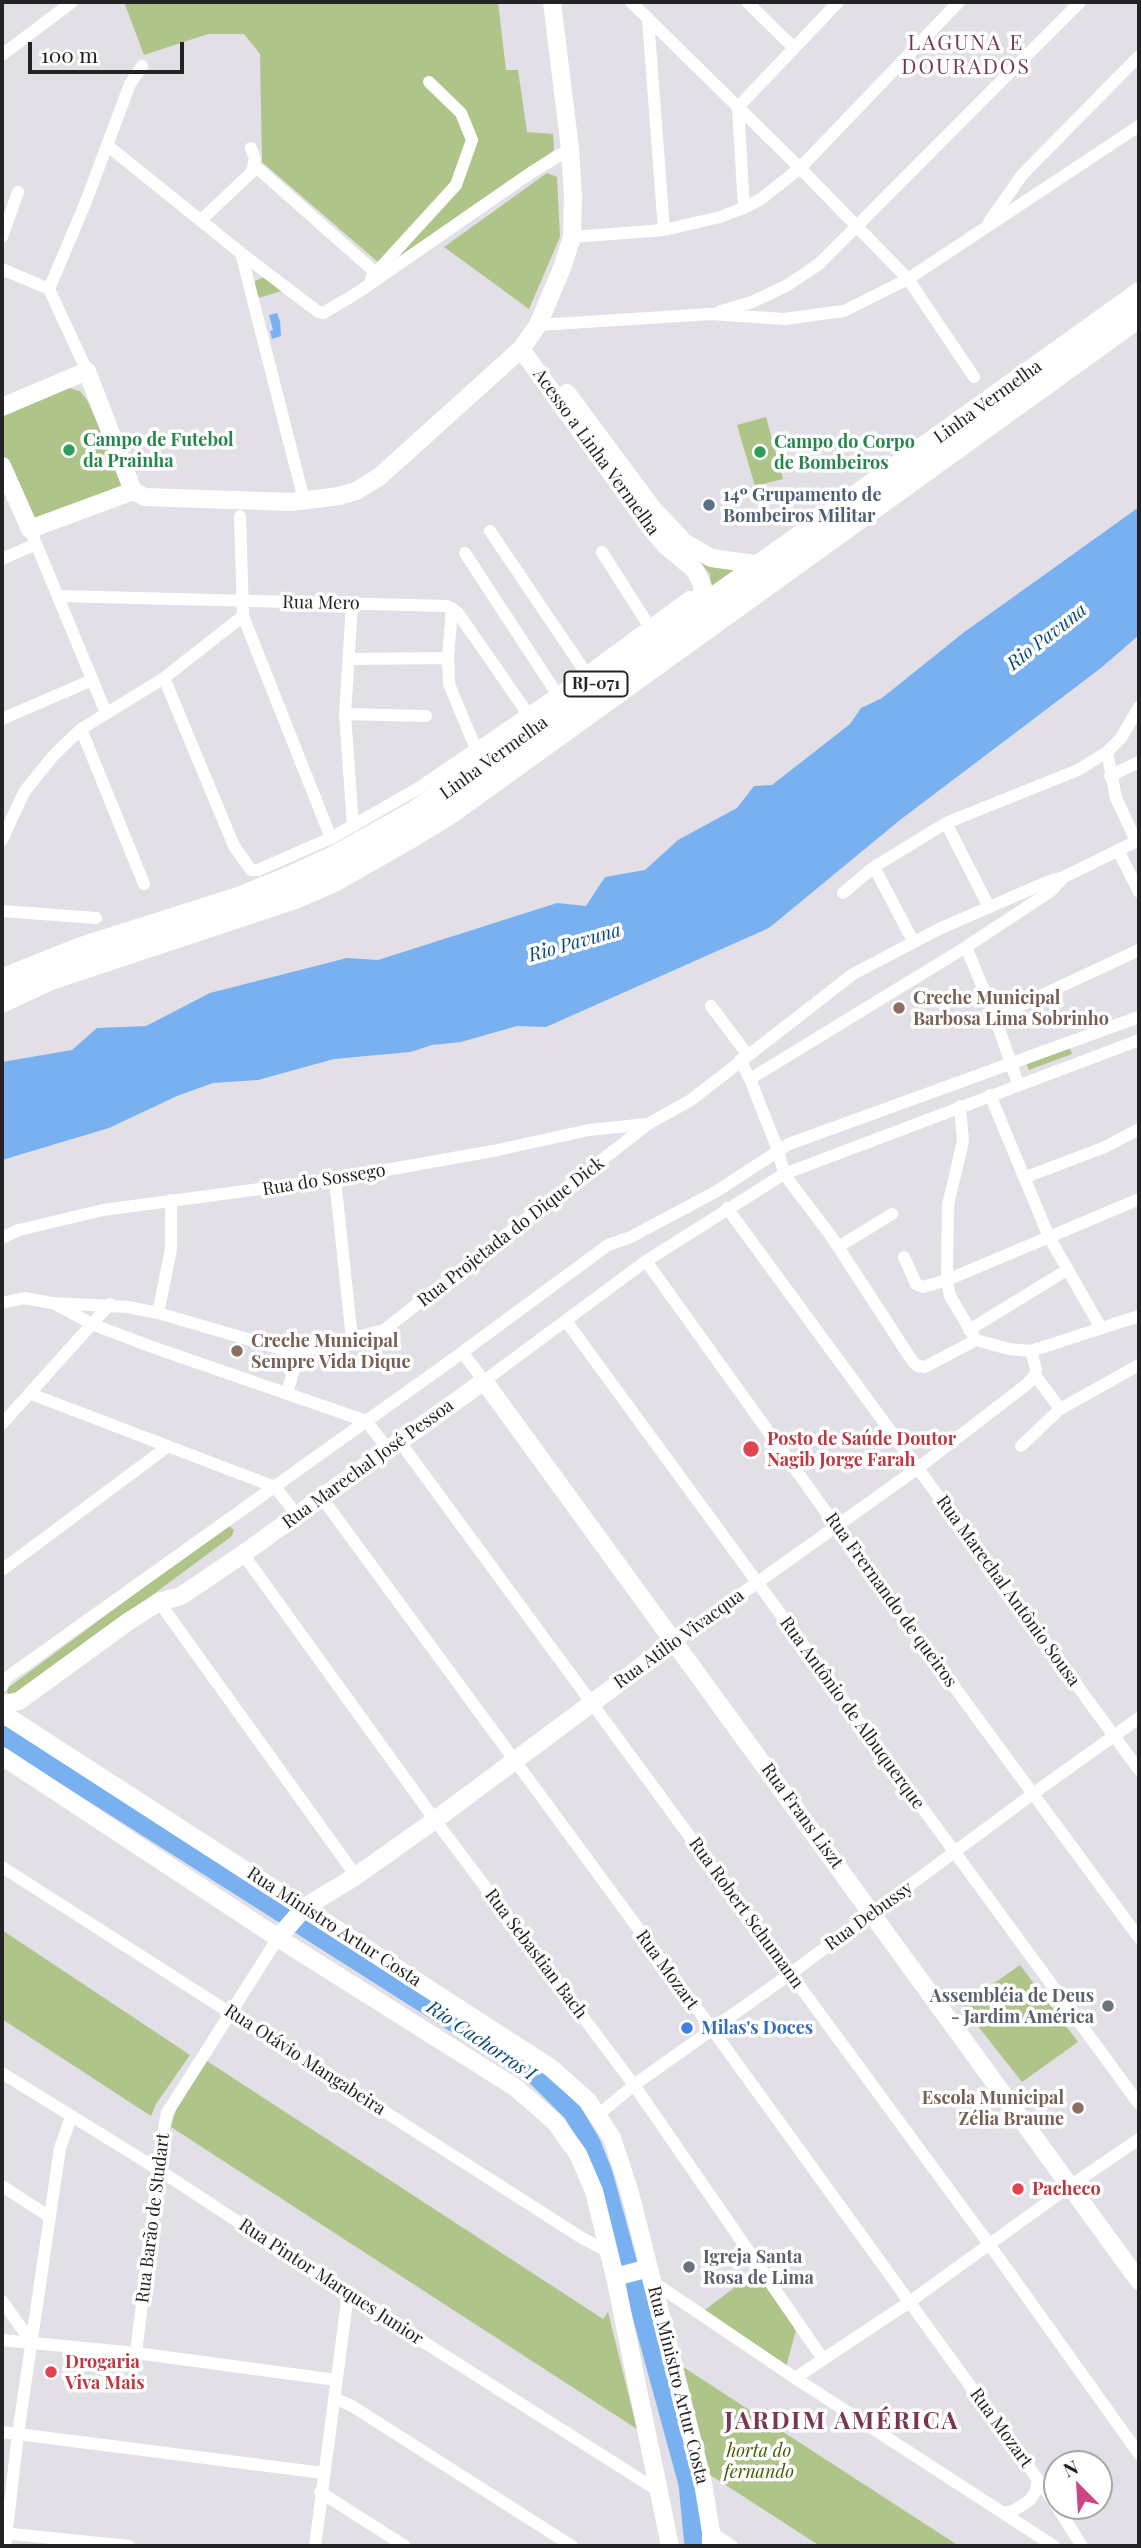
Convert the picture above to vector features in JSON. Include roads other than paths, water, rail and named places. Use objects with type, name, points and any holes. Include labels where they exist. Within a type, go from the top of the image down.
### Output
[{"type":"highway","name":"Linha Vermelha","points":[[2,980],[80,949],[240,898],[331,859],[389,828],[438,798],[1139,294]]},
{"type":"highway","name":"Linha Vermelha","points":[[2,1001],[50,979],[296,897],[333,881],[400,844],[452,812],[1139,316]]},
{"type":"street","points":[[2,53],[72,2]]},
{"type":"street","points":[[2,559],[33,537],[132,491],[153,498],[291,502],[356,491],[379,477],[529,338],[572,237],[570,149],[552,2]]},
{"type":"street","points":[[631,2],[800,168],[908,279],[974,377]]},
{"type":"street","points":[[747,2],[793,47]]},
{"type":"street","points":[[744,208],[738,107],[838,2]]},
{"type":"street","points":[[572,237],[664,230],[720,217],[744,208],[782,185],[960,2]]},
{"type":"street","points":[[1060,2],[1070,12]]},
{"type":"street","points":[[529,338],[711,314],[752,302],[786,286],[819,264],[1080,2]]},
{"type":"street","points":[[648,19],[664,230]]},
{"type":"street","points":[[987,226],[1022,175],[1139,56]]},
{"type":"street","points":[[49,289],[108,146],[130,83],[142,66]]},
{"type":"street","points":[[357,293],[456,185],[472,140],[461,113],[429,82]]},
{"type":"street","points":[[711,314],[784,319],[844,311],[908,279],[1139,126]]},
{"type":"street","points":[[108,146],[241,253],[323,313],[357,293],[532,172],[570,149]]},
{"type":"street","points":[[201,220],[252,173],[255,166],[252,150]]},
{"type":"street","points":[[255,166],[376,273]]},
{"type":"street","points":[[2,237],[18,192]]},
{"type":"street","points":[[241,253],[304,500]]},
{"type":"street","points":[[2,269],[49,289],[88,371],[132,491]]},
{"type":"street","points":[[529,338],[670,529],[697,551],[711,558],[762,565]]},
{"type":"street","name":"Acesso a Linha Vermelha","points":[[529,338],[650,527],[665,545],[701,578],[703,587],[700,598],[685,620]]},
{"type":"street","points":[[2,407],[88,371]]},
{"type":"street","points":[[2,466],[106,713]]},
{"type":"street","points":[[240,516],[243,616],[331,838]]},
{"type":"street","points":[[490,531],[586,673]]},
{"type":"street","points":[[602,552],[649,626]]},
{"type":"street","points":[[465,553],[557,694]]},
{"type":"street","name":"Rua Mero","points":[[59,596],[452,608]]},
{"type":"street","points":[[164,678],[234,846],[251,870],[258,870],[331,838],[417,789],[557,694],[690,597]]},
{"type":"street","points":[[352,604],[345,714],[353,825]]},
{"type":"street","points":[[452,608],[528,714]]},
{"type":"street","points":[[452,608],[449,684],[476,749]]},
{"type":"street","points":[[2,840],[24,792],[52,756],[81,729],[164,678],[243,616]]},
{"type":"street","points":[[349,659],[448,657]]},
{"type":"street","points":[[2,719],[92,680]]},
{"type":"street","points":[[843,892],[874,867],[946,823],[1078,769],[1107,752],[1121,738],[1139,707]]},
{"type":"street","points":[[345,714],[426,716]]},
{"type":"street","points":[[81,729],[144,884]]},
{"type":"street","points":[[648,1124],[691,1100],[853,974],[913,941],[1064,877],[1138,841],[1116,798],[1107,752]]},
{"type":"street","points":[[1110,776],[1139,762]]},
{"type":"street","points":[[946,823],[986,908],[992,930]]},
{"type":"street","points":[[1118,850],[1139,892]]},
{"type":"street","points":[[874,867],[913,941]]},
{"type":"street","points":[[750,1079],[966,947],[1051,891],[1064,877]]},
{"type":"street","points":[[2,911],[96,918]]},
{"type":"street","points":[[966,947],[995,1017],[1018,1084]]},
{"type":"street","points":[[995,1017],[1139,950]]},
{"type":"street","points":[[711,1006],[744,1057],[784,1174],[838,1247],[918,1367],[934,1363],[1067,1270]]},
{"type":"street","name":"Rua Marechal José Pessoa","points":[[2,1686],[5,1679],[608,1245],[631,1237],[717,1191],[778,1150],[1139,1017]]},
{"type":"street","name":"Rua Marechal José Pessoa","points":[[2,1704],[19,1701],[159,1602],[181,1596],[243,1554],[646,1261],[784,1174],[1139,1040]]},
{"type":"street","points":[[990,1095],[1049,1237],[1101,1328]]},
{"type":"street","points":[[960,1106],[963,1141],[946,1223],[947,1280],[950,1296],[972,1335],[1009,1349],[1031,1351],[1139,1316]]},
{"type":"street","name":"Rua do Sossego","points":[[2,1238],[19,1230],[59,1220],[171,1200],[335,1179],[493,1151],[589,1130],[648,1124]]},
{"type":"street","name":"Rua Projetada do Dique Dick","points":[[2,1303],[24,1298],[52,1303],[110,1304],[158,1313],[299,1352],[352,1339],[384,1330],[648,1124]]},
{"type":"street","points":[[1026,1177],[1105,1147],[1139,1129]]},
{"type":"street","points":[[335,1179],[352,1339]]},
{"type":"street","points":[[904,1257],[919,1287],[947,1280],[1139,1199]]},
{"type":"street","points":[[158,1313],[171,1249],[171,1200]]},
{"type":"street","name":"Rua Marechal Antônio Sousa","points":[[727,1208],[1139,1770]]},
{"type":"street","points":[[838,1247],[891,1214]]},
{"type":"street","name":"Rua Frernando de queiros","points":[[646,1261],[836,1526],[1139,1938]]},
{"type":"street","points":[[52,1303],[94,1325],[366,1421]]},
{"type":"street","points":[[2,1424],[94,1325],[110,1304]]},
{"type":"street","name":"Rua Antônio de Albuquerque","points":[[566,1321],[1139,2104]]},
{"type":"street","points":[[1031,1351],[1035,1375],[1060,1409]]},
{"type":"street","points":[[287,1392],[299,1352]]},
{"type":"street","name":"Rua Frans Liszt","points":[[462,1352],[1139,2281]]},
{"type":"street","points":[[1021,1446],[1060,1409],[1139,1365]]},
{"type":"street","name":"Rua Atilio Vivacqua","points":[[302,1910],[356,1876],[435,1820],[757,1582],[918,1468],[1035,1375]]},
{"type":"street","points":[[31,1394],[275,1487],[297,1515]]},
{"type":"street","name":"Rua Robert Schumann","points":[[366,1421],[394,1446],[591,1703],[989,2244],[1139,2454]]},
{"type":"street","points":[[2,1570],[167,1447]]},
{"type":"street","name":"Rua Mozart","points":[[322,1498],[712,2029],[1038,2480],[1082,2546]]},
{"type":"street","name":"Rua Sebastian Bach","points":[[243,1554],[435,1820],[634,2085],[823,2359]]},
{"type":"street","points":[[159,1602],[356,1876]]},
{"type":"street","name":"Rua Ministro Artur Costa","points":[[2,1713],[302,1910],[551,2068],[570,2083],[598,2115],[619,2154],[703,2483],[711,2539]]},
{"type":"street","name":"Rua Debussy","points":[[598,2115],[634,2085],[1139,1718]]},
{"type":"street","name":"Rua Ministro Artur Costa","points":[[2,1756],[516,2088],[544,2110],[565,2135],[585,2167],[594,2191],[609,2252],[619,2276],[670,2546]]},
{"type":"street","name":"Rua Otávio Mangabeira","points":[[2,1867],[582,2238],[609,2252]]},
{"type":"street","name":"Rua Barão de Studart","points":[[136,2353],[167,2113],[281,1935],[302,1910]]},
{"type":"street","name":"Rua Pintor Marques Junior","points":[[2,2073],[159,2170],[348,2294],[661,2492]]},
{"type":"street","points":[[71,2117],[60,2148],[5,2537],[129,2546]]},
{"type":"street","points":[[795,2378],[908,2303],[1139,2139]]},
{"type":"street","points":[[2,2186],[50,2217]]},
{"type":"street","points":[[619,2276],[648,2274],[795,2378],[1054,2546]]},
{"type":"street","points":[[315,2546],[348,2294]]},
{"type":"street","points":[[2,2301],[31,2341]]},
{"type":"street","points":[[2,2340],[136,2353],[336,2380]]},
{"type":"street","points":[[334,2398],[352,2406],[572,2546]]},
{"type":"street","points":[[2,2432],[323,2473]]},
{"type":"street","points":[[1003,2513],[1023,2506],[1030,2500],[1036,2491],[1038,2480]]},
{"type":"street","points":[[320,2492],[405,2546]]},
{"type":"street","points":[[711,2539],[732,2546]]},
{"type":"water","points":[[277,313],[281,336],[272,339],[270,331],[273,330],[269,315]]},
{"type":"water","name":"Rio Pavuna","points":[[1139,507],[1139,635],[1101,668],[900,820],[769,928],[546,1027],[517,1026],[461,1042],[432,1045],[410,1052],[334,1059],[258,1080],[213,1083],[177,1096],[109,1128],[2,1160],[2,1062],[72,1050],[97,1028],[146,1026],[210,993],[347,958],[378,960],[557,903],[586,906],[605,877],[645,870],[678,840],[737,808],[754,786],[772,785],[850,724],[861,708],[882,698],[963,633]]},
{"type":"waterway","name":"Rio Cachorros I","points":[[2,1735],[532,2072],[573,2113],[591,2143],[603,2173],[688,2484],[694,2546]]},
{"type":"place","name":"Campo de Futebol da Prainha","points":[[69,450]]},
{"type":"place","name":"Campo do Corpo de Bombeiros","points":[[760,452]]},
{"type":"place","name":"14º Grupamento de Bombeiros Militar","points":[[709,505]]},
{"type":"place","name":"Creche Municipal Barbosa Lima Sobrinho","points":[[899,1008]]},
{"type":"place","name":"Creche Municipal Sempre Vida Dique","points":[[237,1351]]},
{"type":"place","name":"Posto de Saúde Doutor Nagib Jorge Farah","points":[[751,1449]]},
{"type":"place","name":"Assembléia de Deus - Jardim América","points":[[1108,2006]]},
{"type":"place","name":"Milas's Doces","points":[[687,2028]]},
{"type":"place","name":"Escola Municipal Zélia Braune","points":[[1078,2108]]},
{"type":"place","name":"Pacheco","points":[[1018,2189]]},
{"type":"place","name":"Igreja Santa Rosa de Lima","points":[[689,2267]]},
{"type":"place","name":"Drogaria Viva Mais","points":[[51,2372]]},
{"type":"district","name":"LAGUNA E DOURADOS","points":[[966,55]]},
{"type":"district","name":"JARDIM AMÉRICA","points":[[842,2422]]},
{"type":"park label","name":"horta do fernando","points":[[759,2461]]}]
